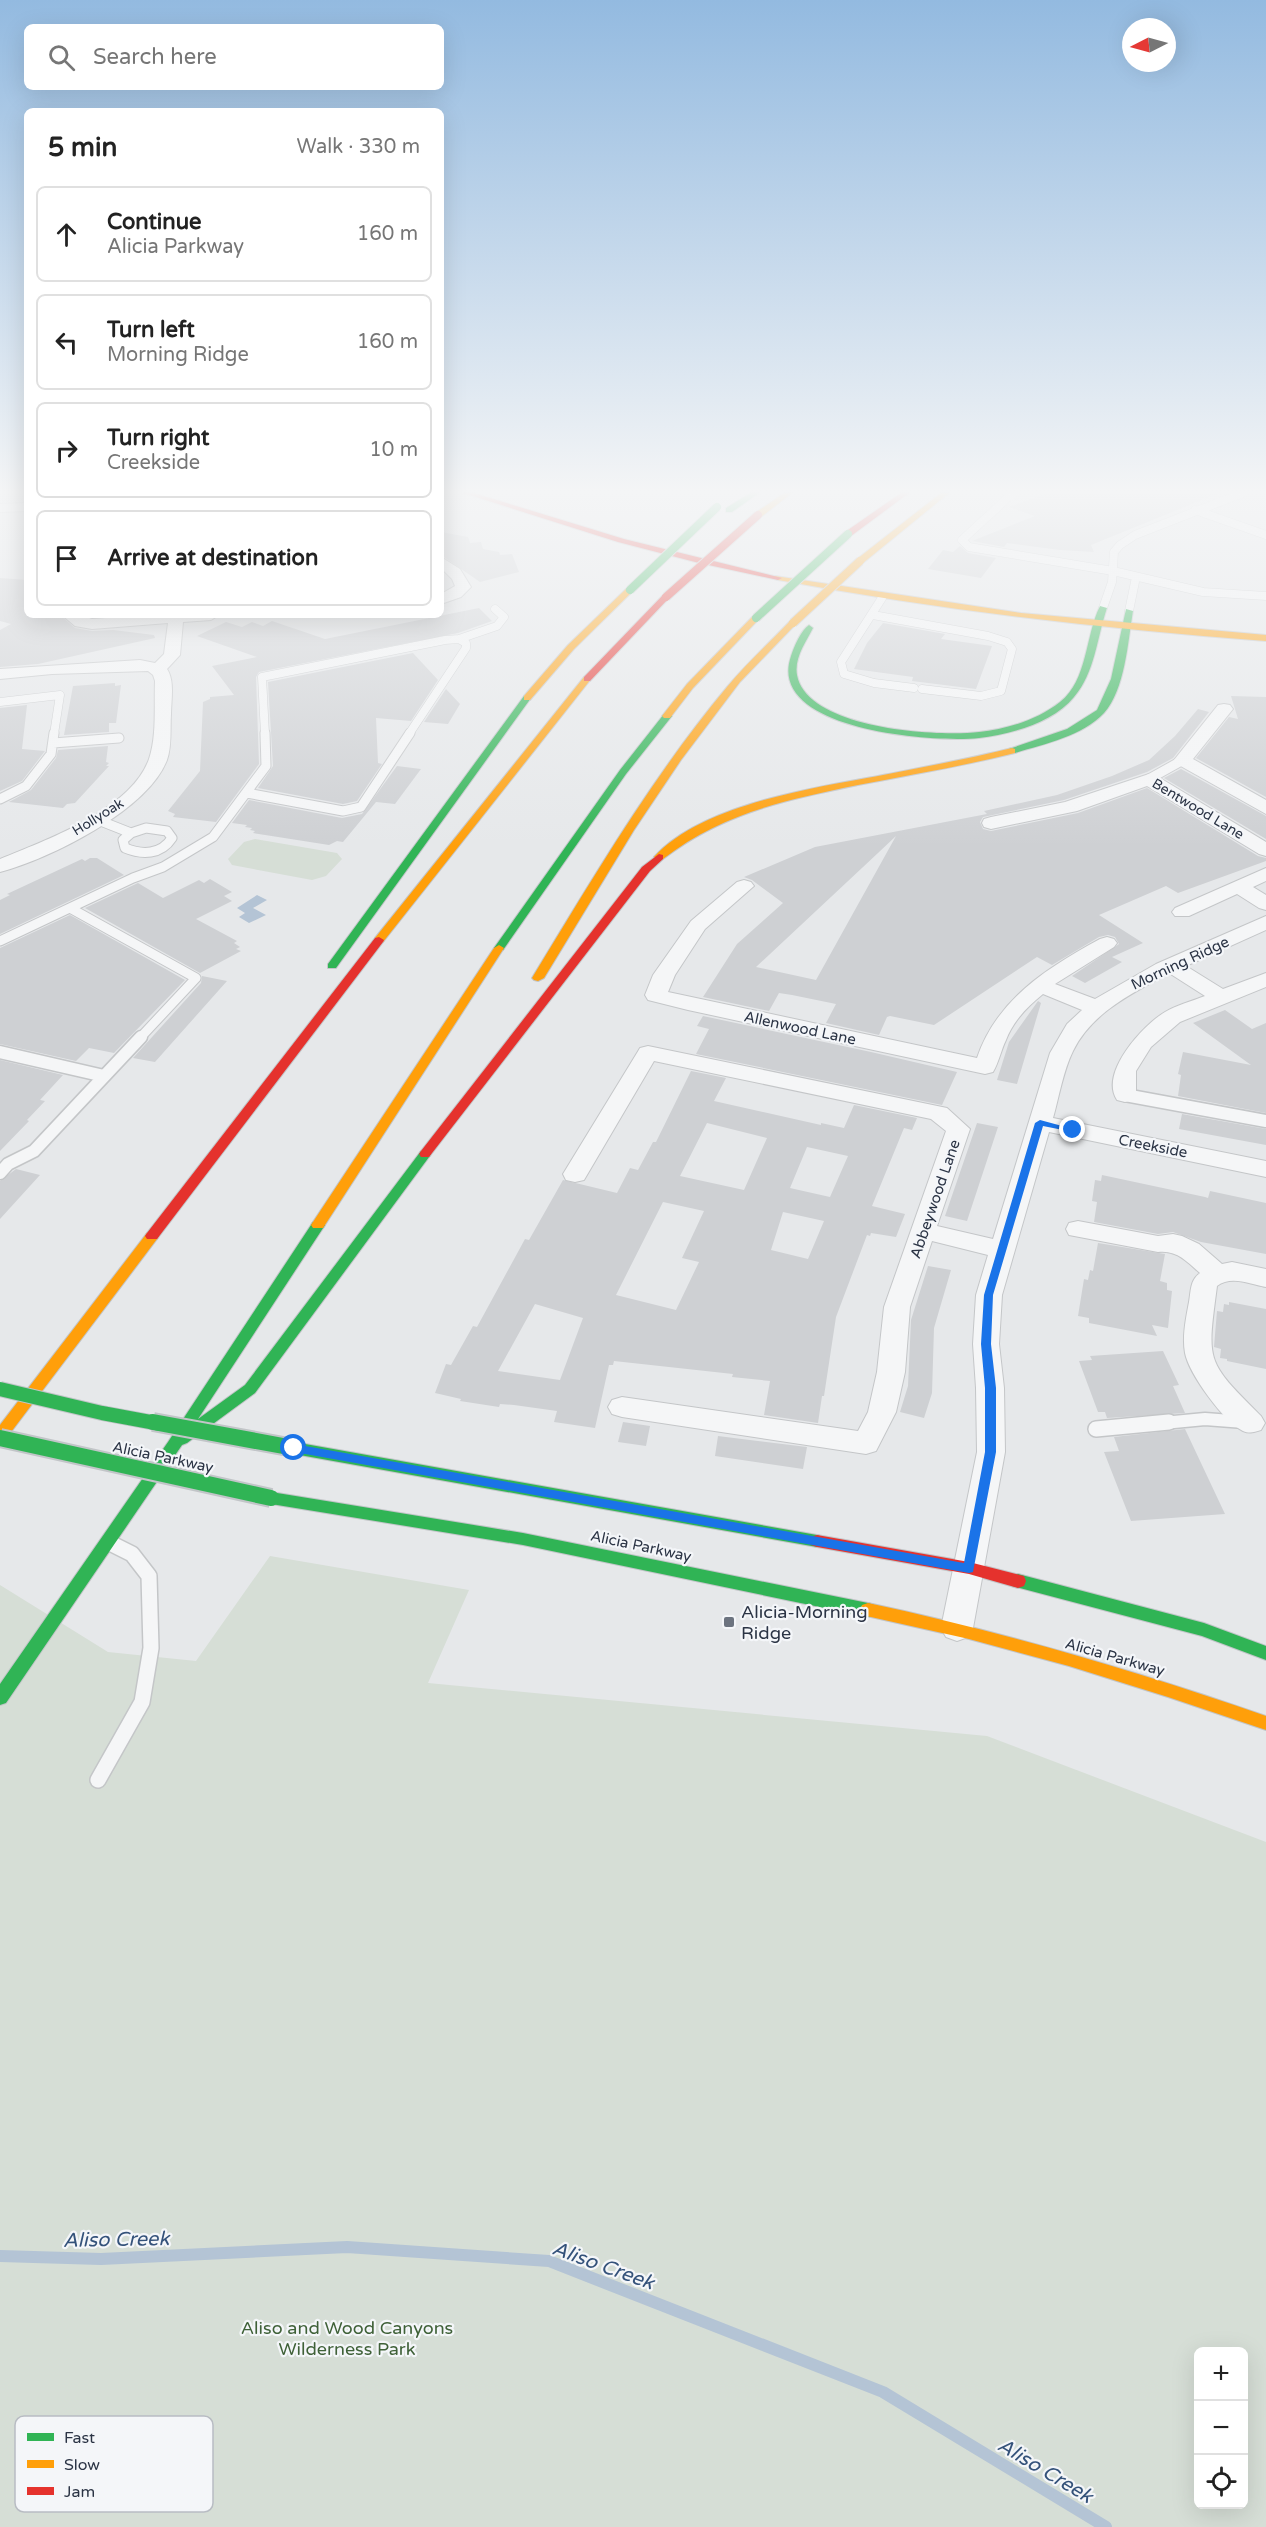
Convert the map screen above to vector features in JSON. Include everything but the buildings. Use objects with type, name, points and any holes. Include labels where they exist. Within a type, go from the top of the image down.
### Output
[{"type":"main road","points":[[324,978],[517,710],[571,647],[608,611]]},
{"type":"main road","points":[[0,1437],[430,875],[584,682],[653,611]]},
{"type":"main road","points":[[0,1698],[173,1446],[482,973],[559,861],[623,772],[690,686],[764,611]]},
{"type":"main road","points":[[529,992],[628,830],[674,762],[722,698],[793,623],[808,611]]},
{"type":"main road","points":[[824,611],[809,628],[792,663],[792,671],[800,692],[810,702],[843,720],[886,732],[933,736],[961,736],[1006,729],[1027,723],[1064,703],[1074,692],[1087,656],[1096,611]]},
{"type":"main road","points":[[987,611],[1094,625],[1266,638]]},
{"type":"main road","points":[[173,1446],[250,1389],[449,1123],[646,869],[668,849],[720,819],[772,800],[1011,751],[1064,734],[1100,712],[1109,700],[1124,644],[1125,628],[1135,611]]},
{"type":"main road","points":[[449,1123],[517,1012]]},
{"type":"main road","points":[[129,1269],[258,1075]]},
{"type":"main road","name":"Alicia Parkway","points":[[0,1389],[102,1413],[969,1568],[1204,1630],[1266,1653]]},
{"type":"main road","name":"Alicia Parkway","points":[[0,1437],[271,1498],[523,1539],[957,1628],[1192,1696],[1266,1723]]},
{"type":"street","points":[[74,618],[81,623],[92,624],[180,618]]},
{"type":"street","points":[[0,674],[123,664],[152,668],[172,655],[170,619]]},
{"type":"street","name":"Hollyoak","points":[[0,866],[63,839],[98,820],[128,800],[147,779],[159,759],[163,681],[161,673],[152,668]]},
{"type":"street","points":[[1224,709],[1183,759],[1266,808]]},
{"type":"street","name":"Bentwood Lane","points":[[991,823],[1070,807],[1149,779],[1266,850]]},
{"type":"street","points":[[1182,912],[1266,874]]},
{"type":"street","name":"Allenwood Lane","points":[[744,885],[698,925],[664,975],[656,995],[688,1004],[985,1067],[997,1035],[1015,1010],[1061,968],[1107,943]]},
{"type":"street","points":[[1239,887],[1266,904]]},
{"type":"street","name":"Morning Ridge","points":[[957,1628],[991,1452],[988,1295],[1061,1053],[1075,1028],[1097,1008],[1131,985],[1266,922]]},
{"type":"street","points":[[1172,966],[1223,998]]},
{"type":"street","points":[[1125,1095],[1125,1071],[1142,1043],[1172,1017],[1266,979]]},
{"type":"street","points":[[1040,985],[1097,1008]]},
{"type":"street","name":"Abbeywood Lane","points":[[575,1174],[648,1053],[939,1113],[958,1129],[925,1231],[897,1307],[891,1372],[882,1412],[866,1443],[622,1407]]},
{"type":"street","name":"Creekside","points":[[1040,1123],[1266,1168]]},
{"type":"street","points":[[1078,1229],[1158,1244],[1173,1242],[1190,1250],[1217,1272]]},
{"type":"street","points":[[925,1231],[1001,1249]]},
{"type":"street","points":[[1251,1423],[1221,1391],[1201,1365],[1197,1350],[1206,1282],[1217,1272],[1232,1271],[1266,1278]]},
{"type":"lane","points":[[0,941],[163,867],[213,837],[266,766],[262,678],[459,639],[497,626],[504,617],[497,611]]},
{"type":"lane","points":[[873,615],[988,636],[1008,642],[1012,649],[1001,691],[981,696],[874,683],[844,674],[841,662],[875,611]]},
{"type":"lane","points":[[247,793],[343,811],[361,807],[466,648],[466,643],[459,639]]},
{"type":"lane","points":[[0,702],[60,695],[51,754],[26,786],[0,799]]},
{"type":"lane","points":[[53,743],[119,738]]},
{"type":"lane","points":[[1149,779],[1183,759]]},
{"type":"lane","points":[[98,820],[131,832]]},
{"type":"lane","points":[[146,828],[167,831],[172,838],[167,846],[153,851],[130,851],[123,844],[123,840],[131,832],[146,828]]},
{"type":"lane","points":[[167,846],[188,854]]},
{"type":"lane","points":[[0,1173],[8,1164],[34,1151],[196,978],[70,908]]},
{"type":"lane","points":[[0,1052],[104,1076]]},
{"type":"lane","points":[[1125,1095],[1266,1121]]},
{"type":"lane","points":[[1096,1429],[1205,1419],[1251,1423]]},
{"type":"lane","points":[[98,1780],[142,1702],[151,1648],[149,1576],[132,1554],[108,1542]]},
{"type":"green space","points":[[255,839],[337,853],[342,859],[326,876],[312,880],[232,865],[228,859],[244,842]]},
{"type":"green space","name":"Aliso and Wood Canyons Wilderness Park","points":[[270,1556],[469,1590],[428,1683],[987,1736],[1266,1842],[1266,2527],[0,2527],[0,1585],[108,1652],[196,1661]]},
{"type":"water","points":[[257,895],[267,900],[253,908],[266,915],[249,923],[239,917],[245,913],[237,908]]},
{"type":"waterway","name":"Aliso Creek","points":[[0,2256],[101,2259],[347,2247],[549,2261],[883,2392],[1106,2527]]},
{"type":"traffic: fast","points":[[756,618],[764,611]]},
{"type":"traffic: fast","points":[[809,628],[793,662],[795,681],[806,698],[829,713],[884,731],[948,737],[980,735],[1011,729],[1039,719],[1063,704],[1079,684],[1102,611]]},
{"type":"traffic: fast","points":[[1012,751],[1070,731],[1100,712],[1106,704],[1116,679],[1129,611]]},
{"type":"traffic: fast","points":[[332,966],[527,698]]},
{"type":"traffic: fast","points":[[499,948],[623,772],[667,716]]},
{"type":"traffic: fast","points":[[182,1439],[250,1389],[425,1154]]},
{"type":"traffic: fast","points":[[0,1698],[173,1446],[318,1225]]},
{"type":"traffic: fast","points":[[0,1389],[102,1413],[294,1448]]},
{"type":"traffic: fast","points":[[0,1438],[271,1498]]},
{"type":"traffic: fast","points":[[294,1448],[817,1541]]},
{"type":"traffic: fast","points":[[271,1498],[523,1539],[868,1610]]},
{"type":"traffic: fast","points":[[1018,1581],[1204,1630],[1266,1653]]},
{"type":"traffic: slow","points":[[527,698],[571,647],[608,611]]},
{"type":"traffic: slow","points":[[793,623],[806,611]]},
{"type":"traffic: slow","points":[[982,611],[1266,638]]},
{"type":"traffic: slow","points":[[667,716],[690,686],[756,618]]},
{"type":"traffic: slow","points":[[538,978],[629,830],[677,758],[737,680],[793,623]]},
{"type":"traffic: slow","points":[[379,940],[587,679]]},
{"type":"traffic: slow","points":[[659,857],[679,841],[701,828],[749,808],[800,794],[1012,751]]},
{"type":"traffic: slow","points":[[318,1225],[499,948]]},
{"type":"traffic: slow","points":[[0,1436],[152,1236]]},
{"type":"traffic: slow","points":[[868,1610],[969,1632],[1069,1659],[1168,1689],[1266,1723]]},
{"type":"traffic: jam","points":[[587,679],[653,611]]},
{"type":"traffic: jam","points":[[425,1154],[646,869],[659,857]]},
{"type":"traffic: jam","points":[[152,1236],[379,940]]},
{"type":"traffic: jam","points":[[817,1541],[969,1568],[1018,1581]]},
{"type":"place","name":"Alicia-Morning Ridge","points":[[729,1622]]},
{"type":"route","points":[[294,1448],[969,1568],[991,1452],[990,1388],[986,1344],[988,1295],[1040,1123],[1073,1130]]}]
